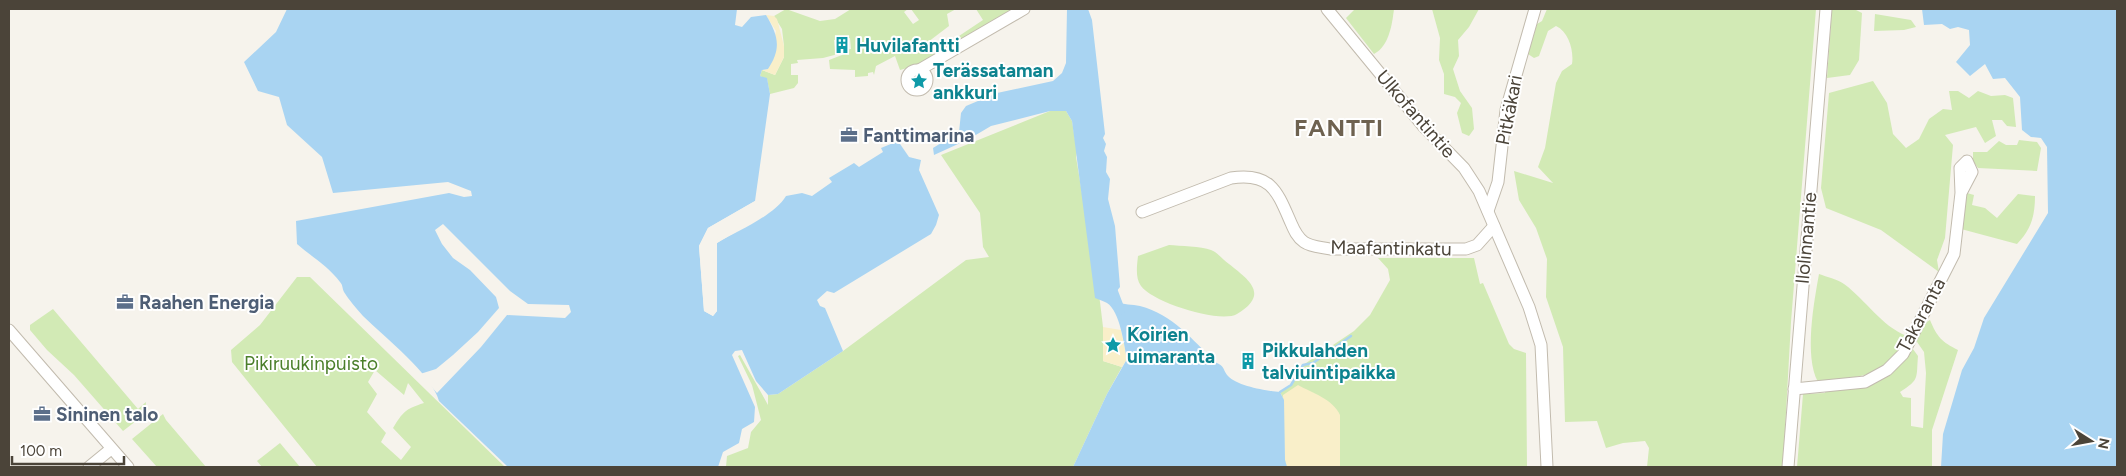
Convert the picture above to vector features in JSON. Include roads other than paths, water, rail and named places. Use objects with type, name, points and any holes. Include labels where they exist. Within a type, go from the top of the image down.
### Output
[{"type":"street","points":[[940,59],[926,86],[921,90],[911,89],[907,83],[907,76],[912,71],[919,70],[940,59],[960,45],[1024,9]]},
{"type":"street","name":"Ulkofantintie","points":[[1327,9],[1424,127],[1464,168],[1479,191],[1529,307],[1541,345],[1547,467]]},
{"type":"street","name":"Pitkäkari","points":[[1488,211],[1498,182],[1506,110],[1535,9]]},
{"type":"street","name":"Ilolinnantie","points":[[1788,467],[1826,9]]},
{"type":"street","points":[[919,70],[925,73],[928,79]]},
{"type":"street","name":"Maafantinkatu","points":[[1142,212],[1231,178],[1244,177],[1264,180],[1271,185],[1276,191],[1295,232],[1305,243],[1314,246],[1330,249],[1466,249],[1477,245],[1494,226]]},
{"type":"street","name":"Takaranta","points":[[1794,389],[1865,382],[1887,370],[1903,354],[1954,254],[1961,193]]},
{"type":"street","points":[[10,333],[128,467]]},
{"type":"street","points":[[89,467],[111,449]]},
{"type":"water","points":[[287,9],[737,9],[735,25],[742,27],[751,17],[766,15],[776,35],[777,48],[768,69],[762,70],[760,76],[767,78],[770,94],[755,201],[708,228],[699,246],[704,311],[713,316],[717,311],[717,243],[754,223],[773,210],[786,196],[802,193],[812,196],[832,182],[829,178],[854,163],[859,167],[883,152],[881,148],[898,141],[909,157],[921,160],[919,170],[939,215],[936,225],[931,234],[834,293],[827,291],[817,300],[820,306],[825,308],[843,351],[778,394],[768,395],[756,381],[742,350],[735,351],[732,355],[755,407],[754,422],[742,429],[739,443],[723,452],[718,467],[508,467],[439,401],[435,390],[427,379],[406,356],[363,316],[343,291],[342,284],[335,276],[297,244],[296,221],[449,193],[464,197],[472,196],[471,191],[448,182],[333,193],[322,157],[287,125],[279,97],[258,91],[244,62],[276,32]]},
{"type":"water","points":[[1067,9],[1088,9],[1092,20],[1105,134],[1103,138],[1106,144],[1104,151],[1107,157],[1106,172],[1110,179],[1108,199],[1115,226],[1120,287],[1116,292],[1116,302],[1140,306],[1162,315],[1190,337],[1222,367],[1232,380],[1252,387],[1280,392],[1284,400],[1285,460],[1287,467],[1073,467],[1107,394],[1127,359],[1121,329],[1115,313],[1107,303],[1095,298],[1072,121],[1066,111],[1050,111],[991,126],[969,139],[934,155],[933,148],[959,132],[961,113],[966,106],[997,93],[1053,81],[1062,73],[1066,63]]},
{"type":"water","points":[[1922,9],[2117,9],[2117,467],[1941,467],[1943,434],[1962,370],[1974,348],[1984,318],[2048,213],[2047,147],[2041,138],[2031,137],[2022,130],[2020,97],[2005,78],[1993,79],[1985,64],[1970,76],[1956,62],[1970,45],[1969,30],[1958,27],[1950,29],[1942,24],[1924,25]]},
{"type":"waterway","points":[[1113,289],[1121,310]]},
{"type":"waterway","points":[[1280,392],[1291,385],[1303,365],[1313,363],[1351,336]]},
{"type":"place","name":"Huvilafantti","points":[[842,45]]},
{"type":"place","name":"Terässataman ankkuri","points":[[919,81]]},
{"type":"place","name":"Fanttimarina","points":[[849,135]]},
{"type":"place","name":"Raahen Energia","points":[[125,302]]},
{"type":"place","name":"Koirien uimaranta","points":[[1113,345]]},
{"type":"place","name":"Pikkulahden talviuintipaikka","points":[[1248,361]]},
{"type":"place","name":"Sininen talo","points":[[42,414]]},
{"type":"district","name":"FANTTI","points":[[1339,127]]},
{"type":"park label","name":"Pikiruukinpuisto","points":[[311,363]]}]
